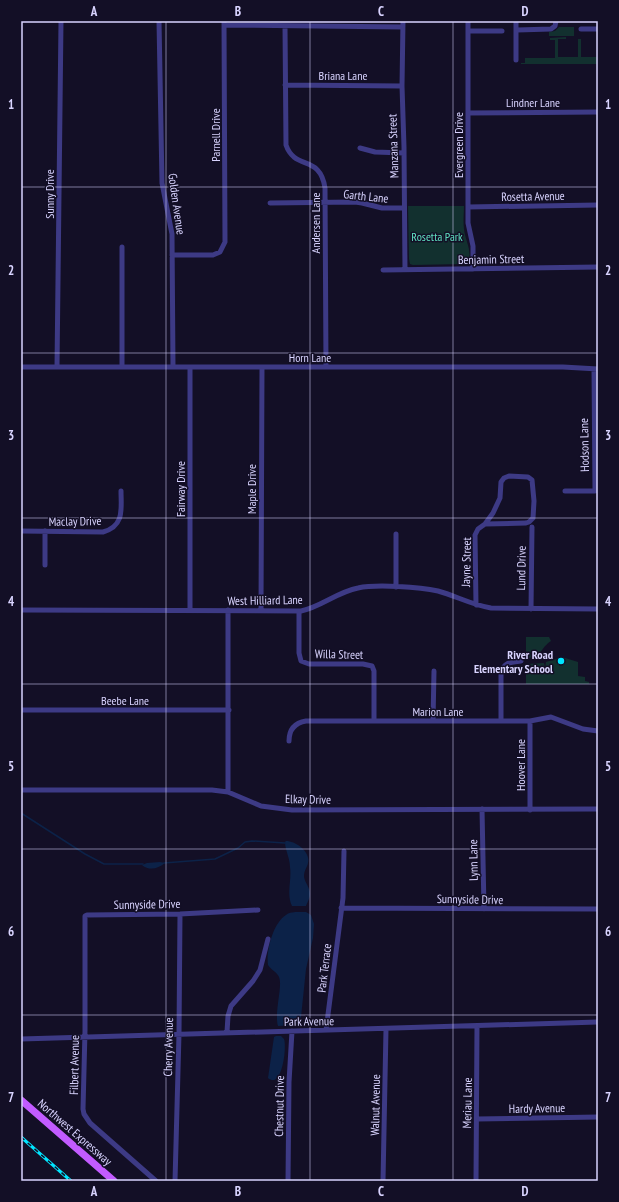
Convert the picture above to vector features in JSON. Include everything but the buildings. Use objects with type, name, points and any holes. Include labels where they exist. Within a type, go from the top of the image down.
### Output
[{"type":"main road","name":"Northwest Expressway","points":[[21,1100],[114,1181]]},
{"type":"street","name":"Sunny Drive","points":[[57,367],[61,21]]},
{"type":"street","name":"Golden Avenue","points":[[159,21],[162,183],[171,226],[173,366]]},
{"type":"street","name":"Manzana Street","points":[[403,21],[402,86],[405,270]]},
{"type":"street","name":"Evergreen Drive","points":[[468,21],[468,228],[473,246],[473,269]]},
{"type":"street","points":[[516,21],[516,60]]},
{"type":"street","points":[[516,30],[551,29],[555,26],[556,21]]},
{"type":"street","name":"Parnell Drive","points":[[172,255],[216,254],[222,249],[225,242],[224,23]]},
{"type":"street","points":[[224,23],[285,26],[403,27]]},
{"type":"street","name":"Andersen Lane","points":[[285,26],[286,144],[288,150],[298,160],[315,167],[322,175],[325,188],[326,367]]},
{"type":"street","points":[[581,29],[598,28]]},
{"type":"street","points":[[468,31],[502,31]]},
{"type":"street","name":"Briana Lane","points":[[285,85],[402,86]]},
{"type":"street","name":"Lindner Lane","points":[[468,113],[598,112]]},
{"type":"street","points":[[360,148],[375,152],[404,153]]},
{"type":"street","name":"Garth Lane","points":[[270,203],[362,203],[382,208],[404,208]]},
{"type":"street","name":"Rosetta Avenue","points":[[468,207],[598,205]]},
{"type":"street","points":[[122,247],[122,367]]},
{"type":"street","name":"Benjamin Street","points":[[383,270],[598,267]]},
{"type":"street","name":"Horn Lane","points":[[21,367],[563,367],[596,369]]},
{"type":"street","name":"Fairway Drive","points":[[190,367],[190,610]]},
{"type":"street","name":"Maple Drive","points":[[261,611],[262,367]]},
{"type":"street","name":"Hodson Lane","points":[[565,491],[595,491],[596,369]]},
{"type":"street","name":"Jayne Street","points":[[476,605],[477,531],[486,524],[493,513],[500,498],[501,482],[503,479],[509,476],[525,476],[530,478],[534,483],[534,518],[526,522],[486,524]]},
{"type":"street","name":"Maclay Drive","points":[[21,531],[103,532],[112,528],[118,522],[120,517],[121,491]]},
{"type":"street","name":"Lund Drive","points":[[531,609],[532,528]]},
{"type":"street","points":[[45,531],[45,565]]},
{"type":"street","points":[[396,534],[396,587]]},
{"type":"street","name":"West Hilliard Lane","points":[[21,610],[299,611],[312,608],[340,594],[366,587],[396,587],[438,591],[476,605],[501,609],[598,609]]},
{"type":"street","points":[[228,610],[228,792]]},
{"type":"street","name":"Willa Street","points":[[299,611],[298,661],[310,664],[373,665],[374,721]]},
{"type":"street","points":[[501,721],[500,674],[503,666],[510,662],[521,661]]},
{"type":"street","points":[[433,722],[434,672]]},
{"type":"street","name":"Beebe Lane","points":[[21,710],[229,710]]},
{"type":"street","name":"Marion Lane","points":[[289,741],[292,728],[302,722],[501,721],[530,720],[551,717],[584,729],[598,731]]},
{"type":"street","name":"Hoover Lane","points":[[530,720],[530,810]]},
{"type":"street","name":"Elkay Drive","points":[[21,790],[205,790],[228,792],[261,806],[282,809],[598,809]]},
{"type":"street","name":"Lynn Lane","points":[[482,810],[484,909]]},
{"type":"street","name":"Park Terrace","points":[[326,1030],[341,908],[344,851]]},
{"type":"street","name":"Sunnyside Drive","points":[[341,908],[598,909]]},
{"type":"street","name":"Sunnyside Drive","points":[[85,917],[87,915],[180,914],[258,910]]},
{"type":"street","name":"Cherry Avenue","points":[[176,1181],[180,914]]},
{"type":"street","name":"Filbert Avenue","points":[[85,917],[84,1114],[90,1123],[156,1181]]},
{"type":"street","points":[[227,1032],[231,1006],[260,970],[268,939]]},
{"type":"street","name":"Park Avenue","points":[[21,1039],[598,1022]]},
{"type":"street","name":"Meriau Lane","points":[[476,1181],[477,1026]]},
{"type":"street","name":"Walnut Avenue","points":[[384,1181],[386,1029]]},
{"type":"street","name":"Chestnut Drive","points":[[288,1181],[289,1082],[292,1031]]},
{"type":"street","name":"Hardy Avenue","points":[[477,1119],[598,1118]]},
{"type":"green space","points":[[559,27],[574,27],[574,36],[549,36],[549,32],[555,31]]},
{"type":"green space","points":[[566,37],[566,39],[558,39],[558,57],[578,57],[578,39],[581,39],[581,57],[598,57],[598,64],[521,64],[525,63],[525,58],[555,58],[555,40],[550,40],[550,38]]},
{"type":"green space","name":"Rosetta Park","points":[[408,206],[464,206],[464,229],[470,255],[468,263],[410,264]]},
{"type":"green space","points":[[526,637],[549,637],[551,641],[538,654],[531,658],[526,658]]},
{"type":"green space","points":[[562,657],[578,662],[578,676],[585,677],[585,681],[589,682],[589,684],[526,684],[526,664],[544,663],[545,669],[546,662]]},
{"type":"water","points":[[286,841],[290,841],[298,845],[307,855],[308,863],[304,877],[309,888],[310,898],[306,906],[292,906],[290,901],[290,872],[289,860],[285,845]]},
{"type":"water","points":[[147,863],[165,863],[159,867],[151,869],[142,865]]},
{"type":"water","points":[[292,912],[306,912],[311,915],[314,924],[313,938],[306,969],[301,1017],[297,1025],[278,1026],[277,1014],[280,981],[278,975],[268,965],[269,945],[277,924],[281,919]]},
{"type":"water","points":[[281,1036],[284,1039],[285,1050],[280,1073],[277,1078],[273,1080],[268,1078],[274,1037]]},
{"type":"waterway","points":[[21,813],[85,854],[104,864],[143,864]]},
{"type":"waterway","points":[[164,863],[215,859],[238,848],[245,842],[285,843]]},
{"type":"railway","points":[[21,1137],[71,1181]]},
{"type":"place","name":"River Road Elementary School","points":[[561,661]]}]
